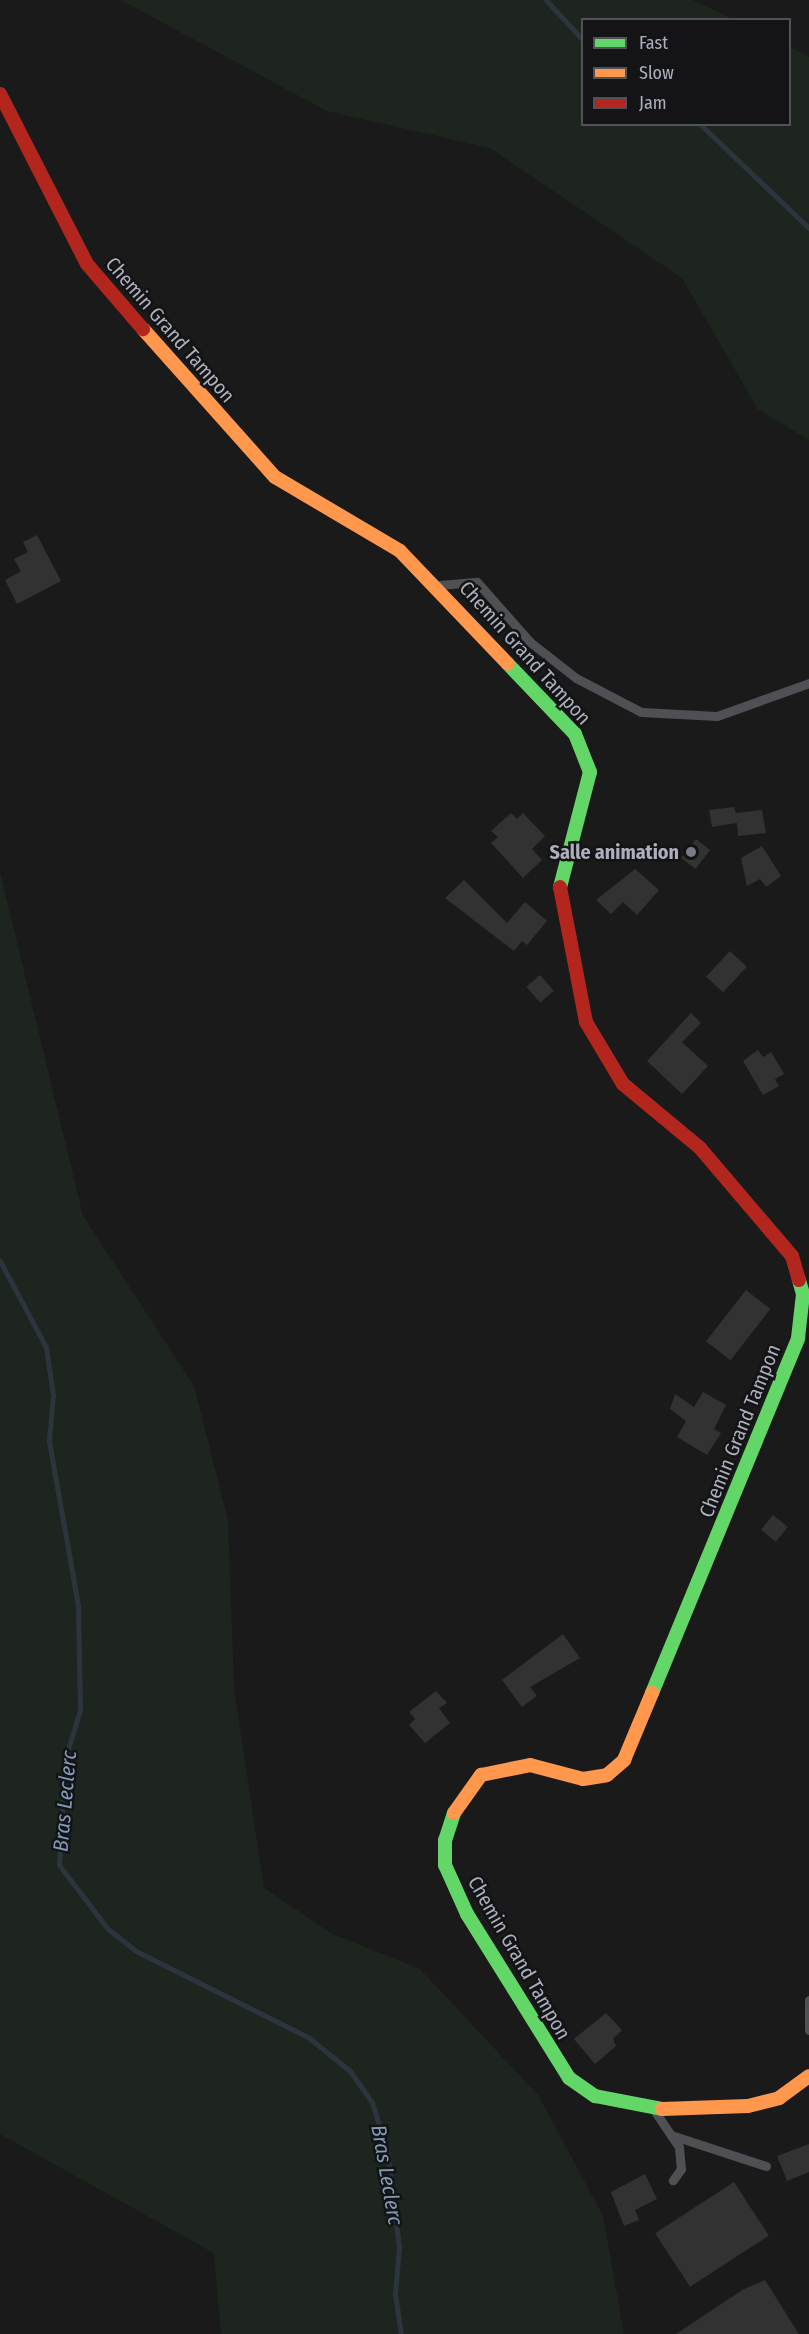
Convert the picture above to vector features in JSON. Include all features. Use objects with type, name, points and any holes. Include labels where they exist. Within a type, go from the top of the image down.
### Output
[{"type":"main road","name":"Chemin Grand Tampon","points":[[0,94],[87,264],[201,398],[275,477],[400,551],[437,585],[519,670],[586,754],[590,772],[558,879],[585,1022],[598,1051],[623,1084],[700,1148],[776,1232],[792,1256],[803,1294],[798,1338],[779,1394],[624,1760],[608,1774],[583,1779],[530,1765],[481,1775],[459,1799],[445,1840],[446,1865],[467,1914],[568,2078],[595,2096],[653,2109],[766,2104],[809,2076]]},
{"type":"lane","points":[[437,585],[477,582],[539,650],[576,678],[641,712],[717,716],[809,683]]},
{"type":"lane","points":[[809,2000],[809,2030]]},
{"type":"lane","points":[[653,2109],[679,2147],[681,2169],[673,2180]]},
{"type":"lane","points":[[671,2135],[766,2166]]},
{"type":"shaded area","points":[[121,0],[692,0],[731,18],[581,18],[581,126],[791,126],[791,48],[809,57],[809,440],[758,409],[682,278],[490,148],[327,111]]},
{"type":"shaded area","points":[[0,872],[83,1216],[194,1386],[228,1520],[234,1689],[264,1888],[332,1934],[420,1969],[538,2095],[603,2216],[624,2334],[221,2334],[214,2253],[0,2134]]},
{"type":"building","points":[[37,535],[61,581],[17,604],[5,580],[21,571],[14,559],[28,552],[23,542]]},
{"type":"building","points":[[734,807],[736,813],[762,810],[766,833],[738,836],[737,823],[712,827],[709,810]]},
{"type":"building","points":[[511,813],[517,819],[523,813],[545,836],[532,849],[542,860],[523,878],[491,843],[498,837],[491,831]]},
{"type":"building","name":"Salle animation","points":[[696,839],[710,850],[695,869],[681,858]]},
{"type":"building","points":[[762,846],[781,876],[766,887],[760,879],[747,886],[741,858]]},
{"type":"building","points":[[635,869],[659,890],[637,915],[623,902],[611,914],[596,900]]},
{"type":"building","points":[[464,880],[507,923],[525,902],[547,921],[527,945],[522,941],[514,951],[445,898]]},
{"type":"building","points":[[730,951],[747,967],[723,992],[706,977]]},
{"type":"building","points":[[540,975],[554,991],[540,1003],[526,987]]},
{"type":"building","points":[[691,1013],[701,1023],[682,1042],[708,1066],[682,1094],[647,1061]]},
{"type":"building","points":[[758,1050],[763,1057],[771,1052],[784,1074],[775,1079],[779,1086],[763,1095],[743,1061]]},
{"type":"building","points":[[746,1290],[770,1309],[730,1360],[706,1341]]},
{"type":"building","points":[[703,1392],[726,1405],[714,1429],[721,1433],[707,1455],[677,1437],[686,1421],[670,1409],[675,1394],[694,1407]]},
{"type":"building","points":[[773,1515],[788,1527],[776,1542],[761,1530]]},
{"type":"building","points":[[563,1634],[580,1658],[530,1687],[537,1696],[522,1707],[502,1680]]},
{"type":"building","points":[[436,1691],[447,1703],[439,1708],[450,1723],[425,1743],[409,1725],[415,1719],[409,1712]]},
{"type":"building","points":[[606,2013],[622,2030],[613,2039],[616,2046],[595,2064],[574,2039]]},
{"type":"building","points":[[809,2144],[809,2172],[787,2181],[777,2156]]},
{"type":"building","points":[[645,2174],[657,2199],[635,2210],[639,2220],[624,2226],[611,2192]]},
{"type":"building","points":[[734,2182],[769,2236],[690,2287],[655,2233]]},
{"type":"building","points":[[765,2280],[799,2334],[676,2334],[744,2289]]},
{"type":"waterway","points":[[546,0],[581,38]]},
{"type":"waterway","points":[[702,126],[809,228]]},
{"type":"waterway","name":"Bras Leclerc","points":[[0,1261],[46,1347],[53,1395],[49,1441],[78,1606],[80,1710],[65,1759],[59,1865],[108,1929],[136,1951],[308,2037],[350,2071],[372,2102],[387,2151],[399,2247],[395,2294],[401,2334]]},
{"type":"traffic: fast","points":[[508,664],[575,734],[590,772],[560,887]]},
{"type":"traffic: fast","points":[[652,1693],[798,1338],[803,1294],[799,1280]]},
{"type":"traffic: fast","points":[[454,1813],[445,1840],[445,1865],[467,1914],[569,2078],[595,2096],[662,2109]]},
{"type":"traffic: slow","points":[[143,329],[275,477],[400,551],[508,664]]},
{"type":"traffic: slow","points":[[454,1813],[481,1775],[530,1765],[583,1779],[607,1775],[624,1760],[652,1693]]},
{"type":"traffic: slow","points":[[662,2109],[748,2106],[779,2098],[809,2076]]},
{"type":"traffic: jam","points":[[0,94],[87,264],[143,329]]},
{"type":"traffic: jam","points":[[560,887],[586,1022],[623,1084],[700,1148],[792,1256],[799,1280]]},
{"type":"place","name":"Salle animation","points":[[691,852]]}]
